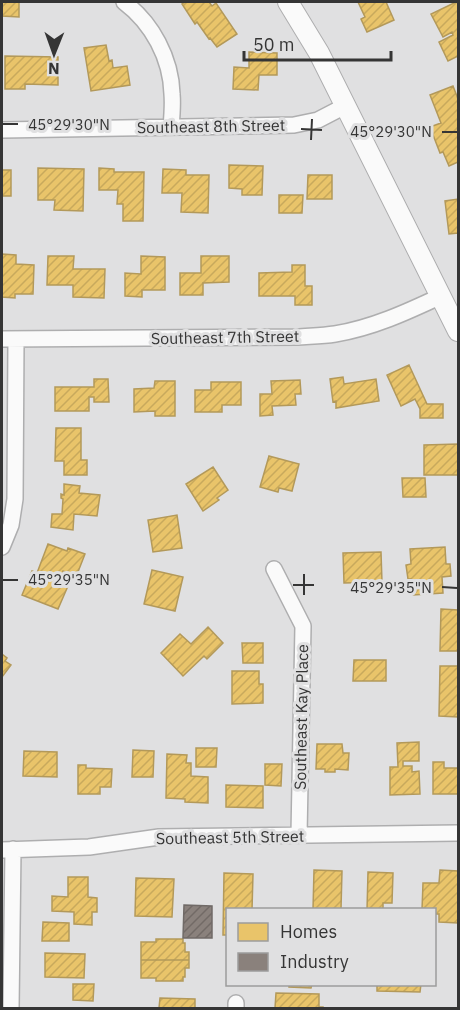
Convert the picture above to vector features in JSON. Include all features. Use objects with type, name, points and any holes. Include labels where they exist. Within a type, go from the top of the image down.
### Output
[{"type":"street","points":[[124,2],[134,9],[149,27],[161,47],[169,69],[172,92],[171,127]]},
{"type":"street","points":[[288,2],[318,53],[459,331]]},
{"type":"street","name":"Southeast 8th Street","points":[[2,130],[294,126],[318,120],[345,106]]},
{"type":"street","name":"Southeast 7th Street","points":[[9,339],[297,337],[333,334],[375,324],[441,296]]},
{"type":"street","points":[[2,547],[11,525],[15,499],[9,339]]},
{"type":"street","name":"Southeast Kay Place","points":[[274,569],[303,626],[299,835]]},
{"type":"street","name":"Southeast 5th Street","points":[[7,849],[89,847],[159,837],[459,833]]},
{"type":"street","points":[[7,849],[11,1008]]},
{"type":"building: Homes","points":[[2,2],[19,2],[19,17],[2,16]]},
{"type":"building: Homes","points":[[209,2],[212,6],[216,3],[237,34],[217,47],[197,22],[195,24],[182,4]]},
{"type":"building: Homes","points":[[358,2],[386,2],[394,20],[367,32],[361,19],[365,17]]},
{"type":"building: Homes","points":[[458,2],[458,56],[448,61],[439,42],[453,35],[452,32],[443,37],[431,14]]},
{"type":"building: Homes","points":[[106,45],[113,68],[127,66],[130,85],[91,91],[84,48]]},
{"type":"building: Homes","points":[[249,52],[277,53],[277,75],[259,75],[258,90],[233,89],[234,67],[249,68]]},
{"type":"building: Homes","points":[[5,56],[58,57],[58,85],[25,84],[25,89],[5,89]]},
{"type":"building: Homes","points":[[453,86],[458,99],[458,162],[449,166],[443,152],[440,153],[430,127],[441,123],[430,95]]},
{"type":"building: Homes","points":[[229,165],[263,166],[262,195],[242,195],[242,189],[229,188]]},
{"type":"building: Homes","points":[[38,168],[84,169],[83,211],[54,210],[55,200],[38,200]]},
{"type":"building: Homes","points":[[99,168],[114,169],[114,172],[144,172],[143,221],[123,221],[123,204],[117,204],[118,190],[99,190]]},
{"type":"building: Homes","points":[[163,169],[186,170],[186,175],[209,175],[208,213],[181,212],[182,193],[162,193]]},
{"type":"building: Homes","points":[[2,170],[11,170],[11,196],[2,196]]},
{"type":"building: Homes","points":[[308,175],[332,175],[332,199],[307,199]]},
{"type":"building: Homes","points":[[279,195],[303,195],[302,213],[279,213]]},
{"type":"building: Homes","points":[[458,199],[458,233],[449,234],[445,201]]},
{"type":"building: Homes","points":[[2,254],[16,255],[16,264],[34,265],[33,294],[15,294],[15,298],[2,297]]},
{"type":"building: Homes","points":[[48,256],[74,256],[73,269],[105,269],[104,298],[73,297],[73,285],[47,285]]},
{"type":"building: Homes","points":[[141,256],[165,257],[165,290],[142,290],[142,297],[125,296],[125,273],[141,274]]},
{"type":"building: Homes","points":[[201,256],[229,256],[229,282],[203,283],[203,295],[180,295],[180,273],[201,273]]},
{"type":"building: Homes","points":[[292,265],[305,265],[305,286],[312,286],[312,305],[295,305],[295,296],[259,296],[259,273],[292,272]]},
{"type":"building: Homes","points":[[409,365],[427,404],[443,404],[443,418],[420,418],[420,409],[415,399],[401,406],[387,375]]},
{"type":"building: Homes","points":[[343,377],[344,384],[376,379],[379,401],[336,408],[330,379]]},
{"type":"building: Homes","points":[[94,379],[108,379],[109,402],[94,402],[94,397],[89,397],[89,411],[55,411],[55,387],[94,387]]},
{"type":"building: Homes","points":[[300,380],[301,394],[295,394],[296,405],[272,406],[273,415],[260,416],[260,394],[272,394],[271,381]]},
{"type":"building: Homes","points":[[155,381],[175,381],[175,416],[155,416],[155,411],[134,412],[134,389],[154,388]]},
{"type":"building: Homes","points":[[211,382],[241,382],[241,405],[222,405],[222,412],[195,412],[195,390],[211,390]]},
{"type":"building: Homes","points":[[56,428],[81,428],[81,460],[87,460],[87,475],[64,475],[64,461],[55,461]]},
{"type":"building: Homes","points":[[458,444],[458,475],[424,475],[424,445]]},
{"type":"building: Homes","points":[[269,456],[299,464],[292,491],[279,488],[278,492],[260,487]]},
{"type":"building: Homes","points":[[213,467],[228,490],[217,498],[219,500],[203,511],[186,484]]},
{"type":"building: Homes","points":[[402,478],[425,478],[426,497],[403,497]]},
{"type":"building: Homes","points":[[64,484],[80,486],[79,493],[100,495],[97,516],[74,514],[73,530],[51,527],[52,514],[62,514],[61,494],[64,495]]},
{"type":"building: Homes","points":[[177,515],[182,548],[153,552],[148,520]]},
{"type":"building: Homes","points":[[48,544],[67,551],[68,548],[85,554],[76,577],[63,571],[58,582],[68,586],[58,609],[22,595],[32,571],[37,573]]},
{"type":"building: Homes","points":[[445,547],[446,564],[450,564],[451,576],[442,577],[443,593],[413,595],[406,565],[411,564],[410,549]]},
{"type":"building: Homes","points":[[381,552],[382,582],[344,583],[343,553]]},
{"type":"building: Homes","points":[[152,570],[183,577],[175,611],[144,604]]},
{"type":"building: Homes","points":[[441,609],[458,610],[458,651],[440,651]]},
{"type":"building: Homes","points":[[208,627],[223,643],[207,659],[204,656],[183,676],[161,653],[180,634],[191,644]]},
{"type":"building: Homes","points":[[242,643],[263,643],[263,663],[243,663]]},
{"type":"building: Homes","points":[[2,654],[7,658],[5,661],[11,665],[2,677]]},
{"type":"building: Homes","points":[[354,660],[386,660],[386,681],[353,681]]},
{"type":"building: Homes","points":[[440,666],[458,666],[458,717],[439,716]]},
{"type":"building: Homes","points":[[232,671],[259,671],[259,684],[263,684],[263,703],[232,704]]},
{"type":"building: Homes","points":[[419,742],[419,761],[403,761],[403,766],[412,766],[412,772],[419,771],[420,794],[390,795],[390,767],[398,767],[397,743]]},
{"type":"building: Homes","points":[[317,744],[342,744],[343,753],[349,753],[348,770],[335,769],[335,772],[325,772],[325,769],[316,769]]},
{"type":"building: Homes","points":[[196,748],[217,748],[216,767],[196,767]]},
{"type":"building: Homes","points":[[133,750],[154,751],[153,777],[132,777]]},
{"type":"building: Homes","points":[[24,751],[57,752],[57,777],[23,776]]},
{"type":"building: Homes","points":[[167,754],[187,755],[186,763],[191,763],[191,776],[208,777],[208,803],[166,798]]},
{"type":"building: Homes","points":[[433,762],[444,762],[444,768],[458,768],[458,794],[433,794]]},
{"type":"building: Homes","points":[[265,764],[282,764],[281,786],[265,785]]},
{"type":"building: Homes","points":[[78,765],[86,765],[86,768],[112,769],[111,787],[100,787],[100,794],[78,794]]},
{"type":"building: Homes","points":[[226,785],[263,786],[263,808],[226,807]]},
{"type":"building: Homes","points":[[314,870],[342,871],[341,908],[313,908]]},
{"type":"building: Homes","points":[[440,870],[458,871],[458,923],[439,922],[436,908],[422,908],[423,883],[439,883]]},
{"type":"building: Homes","points":[[368,872],[393,873],[392,903],[383,903],[383,908],[367,908]]},
{"type":"building: Homes","points":[[224,873],[253,874],[252,908],[226,908],[226,935],[223,935]]},
{"type":"building: Homes","points":[[68,877],[88,877],[88,897],[97,898],[97,912],[92,912],[92,925],[74,924],[74,912],[52,911],[52,896],[68,897]]},
{"type":"building: Homes","points":[[136,878],[174,879],[172,917],[135,916]]},
{"type":"building: Homes","points":[[43,922],[69,923],[69,941],[42,941]]},
{"type":"building: Homes","points":[[156,939],[183,939],[185,952],[189,952],[189,960],[141,960],[141,942],[156,942]]},
{"type":"building: Homes","points":[[45,953],[85,954],[84,978],[45,977]]},
{"type":"building: Homes","points":[[141,960],[189,960],[189,968],[185,968],[183,981],[156,981],[156,978],[141,978]]},
{"type":"building: Homes","points":[[73,984],[94,984],[93,1001],[73,1000]]},
{"type":"building: Homes","points":[[289,986],[312,986],[311,988]]},
{"type":"building: Homes","points":[[377,986],[421,986],[420,992],[377,991]]},
{"type":"building: Homes","points":[[276,993],[319,994],[319,1007],[323,1008],[275,1008]]},
{"type":"building: Homes","points":[[160,998],[195,999],[195,1008],[159,1008]]},
{"type":"building: Industry","points":[[184,905],[212,906],[212,938],[183,938]]}]
